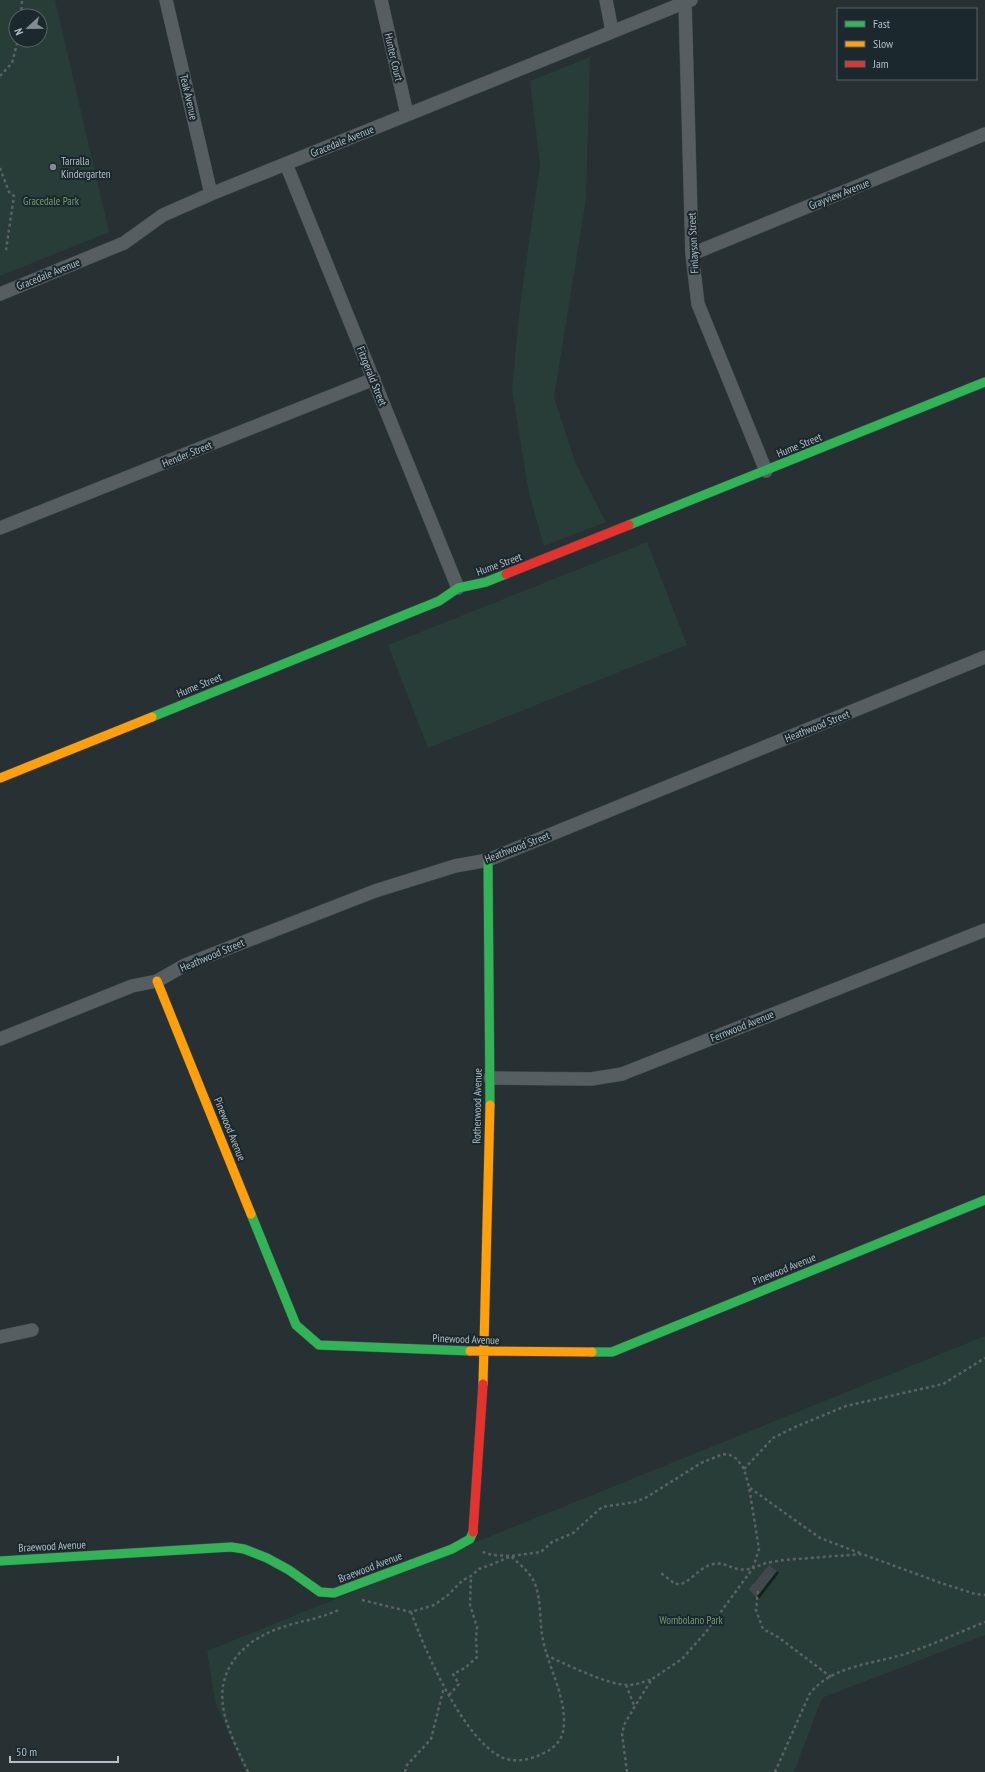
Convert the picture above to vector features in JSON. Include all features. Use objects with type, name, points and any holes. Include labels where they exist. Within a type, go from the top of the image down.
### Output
[{"type":"street","name":"Teak Avenue","points":[[166,0],[211,194]]},
{"type":"street","name":"Hunter Court","points":[[381,0],[407,114]]},
{"type":"street","points":[[606,0],[612,31]]},
{"type":"street","name":"Gracedale Avenue","points":[[0,294],[124,243],[163,215],[211,194],[688,1]]},
{"type":"street","name":"Finlayson Street","points":[[688,1],[692,254],[698,304],[766,471]]},
{"type":"street","name":"Grayview Avenue","points":[[692,254],[985,134]]},
{"type":"street","name":"Fitzgerald Street","points":[[286,164],[458,588]]},
{"type":"street","name":"Hender Street","points":[[0,528],[374,379]]},
{"type":"street","name":"Hume Street","points":[[0,778],[439,601],[458,588],[486,582],[985,382]]},
{"type":"street","name":"Heathwood Street","points":[[0,1039],[132,986],[157,981],[185,965],[375,891],[455,866],[488,860],[985,657]]},
{"type":"street","name":"Rotherwood Avenue","points":[[485,1352],[490,1078],[488,860]]},
{"type":"street","name":"Fernwood Avenue","points":[[490,1078],[591,1079],[622,1074],[985,930]]},
{"type":"street","name":"Pinewood Avenue","points":[[157,981],[296,1325],[319,1345],[485,1352],[612,1352],[985,1200]]},
{"type":"street","points":[[0,1337],[32,1330]]},
{"type":"street","points":[[470,1540],[473,1534],[485,1352]]},
{"type":"street","name":"Braewood Avenue","points":[[0,1561],[238,1548],[264,1555],[320,1592],[327,1594],[334,1593],[438,1554],[470,1540]]},
{"type":"path","points":[[0,76],[12,63],[16,48]]},
{"type":"path","points":[[0,168],[9,192],[14,196],[6,250]]},
{"type":"path","points":[[744,1469],[751,1459],[773,1438],[794,1427],[846,1406],[943,1384],[985,1358]]},
{"type":"path","points":[[470,1540],[484,1553],[511,1556],[541,1552],[552,1542],[572,1532],[602,1507],[635,1502],[648,1497],[701,1463],[723,1454],[730,1455],[737,1459],[744,1469],[750,1487],[759,1549],[753,1568],[706,1632],[682,1659],[652,1679],[637,1684],[626,1685],[605,1679],[546,1654]]},
{"type":"path","points":[[750,1487],[820,1538],[948,1585],[985,1595]]},
{"type":"path","points":[[662,1573],[675,1584],[681,1584],[712,1564],[726,1565],[743,1571],[766,1563],[784,1560],[862,1554]]},
{"type":"path","points":[[357,1599],[411,1612],[434,1605],[448,1595],[463,1580],[471,1576],[479,1569],[511,1556]]},
{"type":"path","points":[[411,1612],[417,1630],[458,1712],[488,1747],[501,1757],[514,1760],[537,1756],[556,1746],[562,1738],[564,1724],[561,1691],[546,1654],[542,1638],[536,1587],[532,1578],[511,1556]]},
{"type":"path","points":[[449,1695],[459,1684],[453,1674],[465,1668],[477,1657],[477,1627],[470,1605],[471,1576]]},
{"type":"path","points":[[758,1591],[756,1610],[763,1629],[778,1638],[831,1677]]},
{"type":"path","points":[[248,1772],[223,1711],[221,1691],[223,1680],[230,1664],[242,1650],[260,1636],[280,1628],[332,1612],[344,1606]]},
{"type":"path","points":[[775,1772],[809,1695],[816,1685],[854,1667],[910,1652],[985,1622]]},
{"type":"path","points":[[627,1772],[622,1734],[624,1725],[634,1706],[652,1679]]},
{"type":"path","points":[[626,1685],[634,1706]]},
{"type":"path","points":[[405,1772],[408,1765],[431,1739],[445,1688]]},
{"type":"green space","name":"Gracedale Park","points":[[0,0],[55,0],[109,232],[0,276]]},
{"type":"green space","points":[[590,57],[586,199],[554,397],[575,462],[606,522],[544,546],[529,493],[512,390],[520,306],[540,165],[530,81]]},
{"type":"green space","points":[[647,542],[687,645],[428,748],[388,645]]},
{"type":"green space","name":"Wombolano Park","points":[[985,1336],[985,1635],[822,1698],[794,1772],[245,1772],[215,1701],[207,1651]]},
{"type":"building","points":[[769,1565],[777,1571],[756,1598],[749,1589]]},
{"type":"traffic: fast","points":[[629,525],[985,382]]},
{"type":"traffic: fast","points":[[152,717],[439,601],[458,588],[486,582],[506,574]]},
{"type":"traffic: fast","points":[[488,860],[490,1105]]},
{"type":"traffic: fast","points":[[592,1352],[612,1352],[985,1200]]},
{"type":"traffic: fast","points":[[251,1214],[296,1325],[319,1345],[470,1351]]},
{"type":"traffic: fast","points":[[0,1561],[231,1547],[244,1549],[267,1558],[289,1570],[320,1592],[334,1593],[452,1549],[470,1539],[473,1532]]},
{"type":"traffic: slow","points":[[0,778],[152,717]]},
{"type":"traffic: slow","points":[[157,981],[251,1214]]},
{"type":"traffic: slow","points":[[483,1384],[490,1105]]},
{"type":"traffic: slow","points":[[470,1351],[592,1352]]},
{"type":"traffic: jam","points":[[506,574],[629,525]]},
{"type":"traffic: jam","points":[[473,1532],[483,1384]]},
{"type":"place","name":"Tarralla Kindergarten","points":[[53,167]]}]
